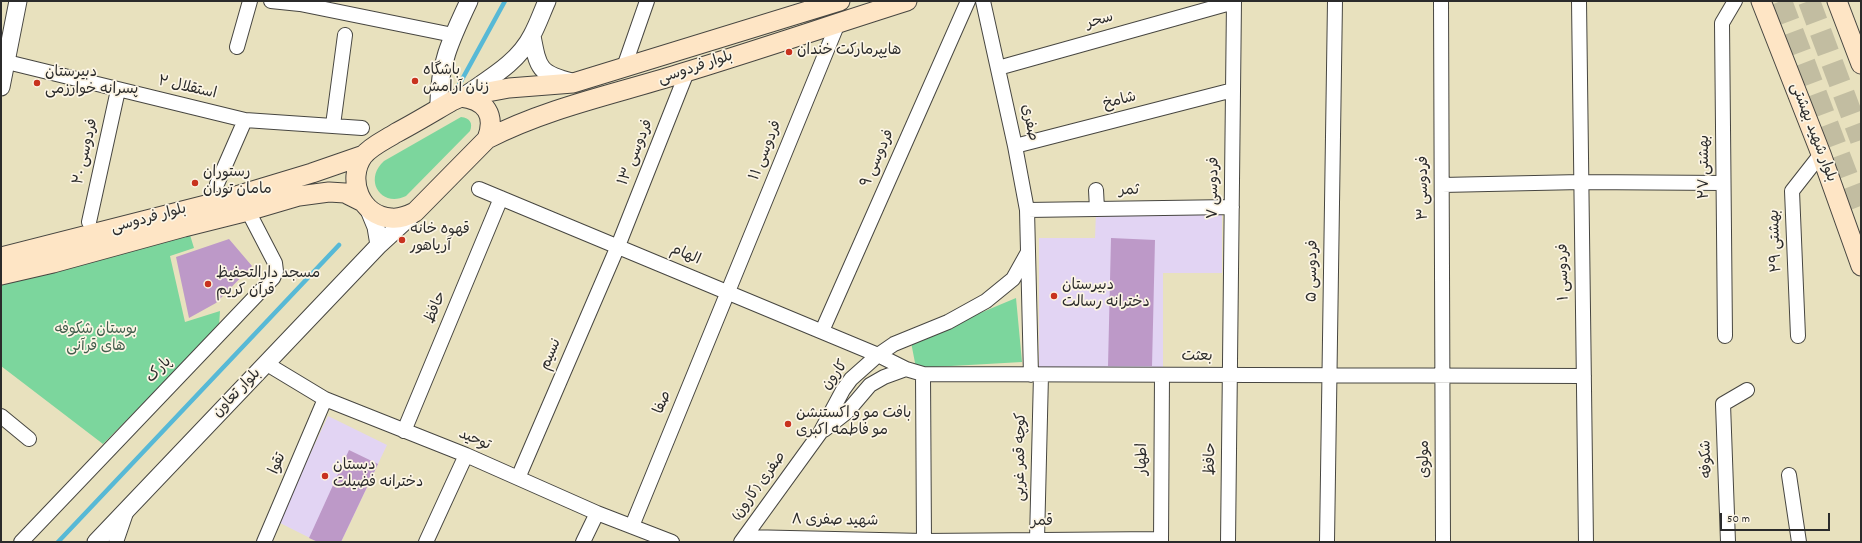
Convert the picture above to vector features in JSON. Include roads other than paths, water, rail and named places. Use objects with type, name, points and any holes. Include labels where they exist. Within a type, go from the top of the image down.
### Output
[{"type":"main road","name":"بلوار فردوسی","points":[[4,255],[80,238],[206,205],[312,173],[364,155],[372,148],[439,108],[461,98],[509,88],[573,83],[837,1]]},
{"type":"main road","name":"بلوار فردوسی","points":[[487,139],[515,125],[540,116],[687,72],[907,1]]},
{"type":"main road","name":"بلوار شهید بهشتی","points":[[1761,1],[1821,154],[1861,266]]},
{"type":"main road","points":[[1837,1],[1854,28],[1861,64]]},
{"type":"main road","points":[[415,212],[487,139],[492,128],[490,116],[484,105],[473,99],[461,98]]},
{"type":"main road","points":[[364,155],[358,165],[355,177],[356,190],[365,205]]},
{"type":"main road","name":"بلوار فردوسی","points":[[1,275],[53,263],[184,227],[248,212],[299,196],[329,192],[345,193],[380,216],[392,218],[404,217],[415,212]]},
{"type":"street","points":[[1,87],[18,1]]},
{"type":"street","points":[[237,47],[250,1]]},
{"type":"street","points":[[271,1],[300,3],[453,35]]},
{"type":"street","points":[[439,108],[438,86],[443,64],[453,35],[469,1]]},
{"type":"street","points":[[461,98],[505,68],[532,36],[547,1]]},
{"type":"street","points":[[624,67],[647,1]]},
{"type":"street","name":"فردوسی ۹","points":[[822,331],[968,1]]},
{"type":"street","name":"صفری","points":[[983,1],[1015,146],[1027,210],[1028,297]]},
{"type":"street","name":"سحر","points":[[998,68],[1234,1]]},
{"type":"street","name":"فردوسی ۷","points":[[1230,376],[1234,1]]},
{"type":"street","name":"فردوسی ۵","points":[[1327,542],[1335,1]]},
{"type":"street","name":"فردوسی ۳","points":[[1441,1],[1443,376]]},
{"type":"street","name":"فردوسی ۱","points":[[1579,1],[1586,542]]},
{"type":"street","name":"بهشتی ۲۷","points":[[1724,336],[1722,23],[1735,1]]},
{"type":"street","name":"فردوسی ۱۱","points":[[728,292],[838,23]]},
{"type":"street","points":[[333,125],[345,35]]},
{"type":"street","points":[[532,36],[536,58],[543,71],[554,78],[573,83]]},
{"type":"street","name":"استقلال ۲","points":[[7,62],[245,120],[362,128]]},
{"type":"street","name":"فردوسی ۱۳","points":[[618,246],[687,72]]},
{"type":"street","name":"فردوسی ۲۰","points":[[89,222],[118,90]]},
{"type":"street","name":"شامخ","points":[[1015,146],[1233,90]]},
{"type":"street","points":[[217,184],[245,120]]},
{"type":"street","name":"بهشتی ۲۹","points":[[1798,336],[1792,191],[1821,154]]},
{"type":"street","points":[[1442,185],[1581,182],[1723,183]]},
{"type":"street","name":"الهام","points":[[479,189],[878,354],[906,369]]},
{"type":"street","points":[[1096,190],[1097,209]]},
{"type":"street","name":"حافظ","points":[[404,431],[502,198]]},
{"type":"street","points":[[365,205],[376,227],[379,245]]},
{"type":"street","name":"ثمر","points":[[1027,210],[1232,206]]},
{"type":"street","name":"پارک","points":[[21,542],[272,278],[276,271],[275,263],[248,212]]},
{"type":"street","name":"بلوار تعاون","points":[[96,542],[379,245],[415,212]]},
{"type":"street","name":"نسیم","points":[[518,478],[618,246]]},
{"type":"street","name":"کارون","points":[[820,432],[843,390],[851,379],[878,354],[894,344],[948,322],[986,301],[1013,279],[1027,254]]},
{"type":"street","points":[[1006,285],[1028,297]]},
{"type":"street","name":"صفا","points":[[632,526],[728,292]]},
{"type":"street","name":"کوچه قمر غربی","points":[[1028,297],[1036,375],[1037,540]]},
{"type":"street","name":"توحید","points":[[267,364],[325,399],[466,455],[597,513],[672,542]]},
{"type":"street","name":"بعثت","points":[[906,369],[923,374],[950,375],[1584,376]]},
{"type":"street","name":"کارون","points":[[820,432],[847,412],[870,385],[884,377],[906,369]]},
{"type":"street","points":[[923,374],[924,541]]},
{"type":"street","name":"اطهار","points":[[1161,540],[1162,375]]},
{"type":"street","name":"حافظ","points":[[1228,542],[1230,376]]},
{"type":"street","name":"مولوی","points":[[1443,376],[1443,542]]},
{"type":"street","name":"شکوفه","points":[[1728,542],[1723,404],[1747,390]]},
{"type":"street","name":"تقوا","points":[[264,542],[325,399]]},
{"type":"street","points":[[1,416],[29,439]]},
{"type":"street","name":"صفری (کارون)","points":[[743,540],[820,432]]},
{"type":"street","points":[[426,542],[466,455]]},
{"type":"street","points":[[1789,475],[1799,542]]},
{"type":"street","points":[[116,542],[127,509]]},
{"type":"street","points":[[584,542],[597,513]]},
{"type":"street","name":"شهید صفری ۸","points":[[743,540],[924,541]]},
{"type":"street","name":"قمر","points":[[924,541],[1161,540]]},
{"type":"waterway","points":[[459,85],[505,1]]},
{"type":"waterway","points":[[58,542],[339,245]]},
{"type":"tunnel","points":[[1781,1],[1861,213]]},
{"type":"tunnel","points":[[1809,1],[1861,140]]},
{"type":"place","name":"هایپرمارکت خندان","points":[[789,52]]},
{"type":"place","name":"باشگاه زنان آرامش","points":[[415,81]]},
{"type":"place","name":"دبیرستان پسرانه خوارزمی","points":[[37,83]]},
{"type":"place","name":"رستوران مامان توران","points":[[195,183]]},
{"type":"place","name":"قهوه خانه آریاهور","points":[[402,240]]},
{"type":"place","name":"مسجد دارالتحفیظ قرآن کریم","points":[[208,284]]},
{"type":"place","name":"دبیرستان دخترانه رسالت","points":[[1054,296]]},
{"type":"place","name":"بافت مو و اکستنشن مو فاطمه اکبری","points":[[788,424]]},
{"type":"place","name":"دبستان دخترانه فضیلت","points":[[325,476]]},
{"type":"park label","name":"بوستان شکوفه های قرآنی","points":[[96,340]]}]
